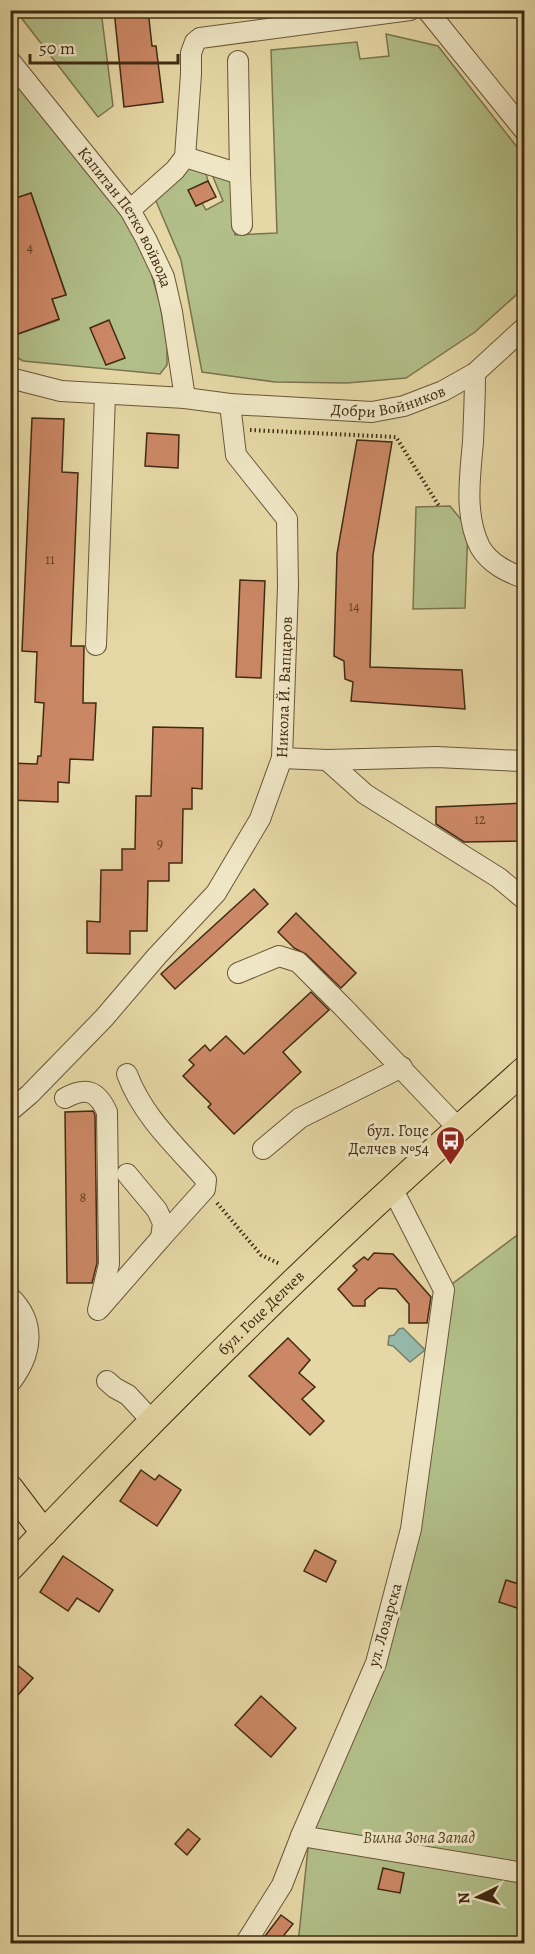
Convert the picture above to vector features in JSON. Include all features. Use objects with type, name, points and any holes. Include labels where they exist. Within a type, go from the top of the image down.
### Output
[{"type":"main road","name":"бул. Гоце Делчев","points":[[10,1568],[152,1421],[306,1271],[392,1188],[525,1070]]},
{"type":"main road","points":[[10,1488],[44,1533]]},
{"type":"street","points":[[130,210],[175,170],[185,158],[191,53],[195,42],[200,38],[410,10]]},
{"type":"street","points":[[427,10],[525,130]]},
{"type":"street","name":"Капитан Петко войвода","points":[[10,62],[130,210],[146,238],[164,277],[172,312],[185,398]]},
{"type":"street","points":[[238,62],[242,225]]},
{"type":"street","points":[[185,158],[240,174]]},
{"type":"street","name":"Добри Войников","points":[[230,404],[372,412],[404,406],[443,391],[475,373],[525,328]]},
{"type":"street","points":[[475,373],[469,495],[471,518],[480,547],[492,562],[510,573],[525,578]]},
{"type":"street","points":[[10,378],[61,390],[105,395],[185,398],[230,404]]},
{"type":"street","points":[[96,645],[105,395]]},
{"type":"street","name":"Никола Й. Вапцаров","points":[[10,1111],[30,1094],[104,1018],[157,956],[216,893],[260,819],[282,758],[288,586],[287,519],[236,456],[230,404]]},
{"type":"street","points":[[282,758],[327,760],[437,757],[521,761]]},
{"type":"street","points":[[327,760],[365,794],[499,878],[525,899]]},
{"type":"street","points":[[238,973],[279,956],[298,962],[459,1129]]},
{"type":"street","points":[[263,1149],[300,1118],[402,1068]]},
{"type":"street","points":[[64,1098],[77,1092],[94,1093],[102,1100],[107,1112],[109,1264],[98,1310],[205,1190],[206,1180],[146,1114],[134,1094],[127,1074]]},
{"type":"street","points":[[127,1174],[157,1210],[163,1222],[161,1238]]},
{"type":"street","name":"ул. Лозарска","points":[[245,1944],[282,1885],[376,1663],[411,1529],[444,1290],[392,1188]]},
{"type":"street","points":[[10,1297],[19,1306],[29,1333],[28,1351],[21,1369],[10,1383]]},
{"type":"street","points":[[107,1381],[133,1399],[152,1421]]},
{"type":"street","points":[[301,1836],[525,1873]]},
{"type":"path","points":[[233,429],[396,437],[439,506]]},
{"type":"path","points":[[205,1190],[261,1255],[277,1263],[306,1271]]},
{"type":"green space","points":[[16,11],[101,11],[113,106],[98,117]]},
{"type":"green space","points":[[386,34],[438,46],[524,156],[524,288],[475,332],[406,378],[347,383],[275,382],[202,372],[181,260],[153,194],[190,165],[205,170],[208,181],[189,190],[196,206],[202,203],[206,210],[223,201],[211,172],[230,179],[235,235],[277,233],[271,50],[357,42],[360,59],[389,56]]},
{"type":"green space","points":[[10,71],[123,213],[150,269],[160,304],[167,346],[167,365],[160,374],[23,361],[11,354],[11,333],[18,334],[59,320],[52,299],[66,294],[31,193],[14,199],[11,188]]},
{"type":"green space","points":[[450,506],[468,528],[465,608],[413,609],[416,507]]},
{"type":"green space","name":"Вилна Зона Запад","points":[[524,1230],[524,1943],[298,1944],[310,1829],[411,1529],[444,1290]]},
{"type":"shaded area","points":[[403,1328],[425,1350],[410,1362],[393,1346],[388,1345],[389,1336]]},
{"type":"building","points":[[114,10],[148,10],[152,46],[156,46],[163,102],[124,107]]},
{"type":"building","points":[[208,181],[216,197],[196,206],[188,190]]},
{"type":"building","points":[[31,193],[66,295],[52,299],[59,319],[18,334],[10,312],[10,200]]},
{"type":"building","points":[[109,320],[125,358],[106,365],[90,328]]},
{"type":"building","points":[[32,418],[64,419],[62,472],[78,473],[71,646],[84,646],[83,703],[96,703],[93,760],[70,759],[69,783],[58,782],[58,802],[10,800],[10,763],[37,764],[38,756],[41,756],[44,703],[35,702],[37,652],[22,651]]},
{"type":"building","points":[[147,433],[179,435],[178,468],[145,466]]},
{"type":"building","points":[[357,440],[392,442],[373,555],[370,667],[462,670],[465,709],[351,701],[353,682],[345,679],[344,661],[334,656],[337,554]]},
{"type":"building","points":[[240,580],[265,581],[261,678],[236,677]]},
{"type":"building","points":[[153,727],[203,728],[202,789],[192,788],[192,809],[183,809],[182,863],[169,863],[169,881],[148,881],[147,931],[130,931],[130,954],[87,953],[87,921],[100,922],[101,870],[122,870],[122,849],[135,849],[136,796],[151,796]]},
{"type":"building","points":[[525,803],[525,841],[464,842],[436,824],[436,807]]},
{"type":"building","points":[[254,889],[268,904],[175,989],[161,974]]},
{"type":"building","points":[[296,913],[356,973],[341,988],[306,954],[294,948],[278,932]]},
{"type":"building","points":[[311,992],[329,1010],[283,1052],[301,1072],[234,1134],[208,1107],[211,1104],[183,1076],[194,1065],[189,1060],[205,1045],[210,1051],[226,1036],[244,1054]]},
{"type":"building","points":[[93,1111],[95,1115],[97,1263],[92,1283],[67,1283],[65,1112]]},
{"type":"building","points":[[374,1253],[393,1254],[431,1297],[427,1323],[409,1323],[409,1304],[396,1289],[379,1288],[365,1300],[365,1306],[353,1306],[338,1289],[357,1270],[353,1266],[364,1257],[368,1260]]},
{"type":"building","points":[[288,1338],[310,1360],[299,1373],[315,1387],[302,1399],[324,1421],[310,1435],[249,1376]]},
{"type":"building","points":[[141,1470],[155,1480],[159,1475],[181,1490],[157,1526],[120,1501]]},
{"type":"building","points":[[315,1550],[336,1561],[326,1582],[304,1571]]},
{"type":"building","points":[[63,1556],[113,1590],[99,1612],[77,1598],[68,1611],[40,1592]]},
{"type":"building","points":[[506,1580],[525,1586],[525,1596],[520,1609],[499,1602]]},
{"type":"building","points":[[10,1659],[33,1678],[10,1704]]},
{"type":"building","points":[[261,1696],[296,1728],[271,1757],[235,1725]]},
{"type":"building","points":[[188,1829],[200,1839],[187,1855],[175,1844]]},
{"type":"building","points":[[383,1868],[404,1873],[400,1893],[378,1889]]},
{"type":"building","points":[[281,1915],[293,1924],[277,1944],[259,1944]]},
{"type":"place","name":"бул. Гоце Делчев №54","points":[[450,1166]]}]
